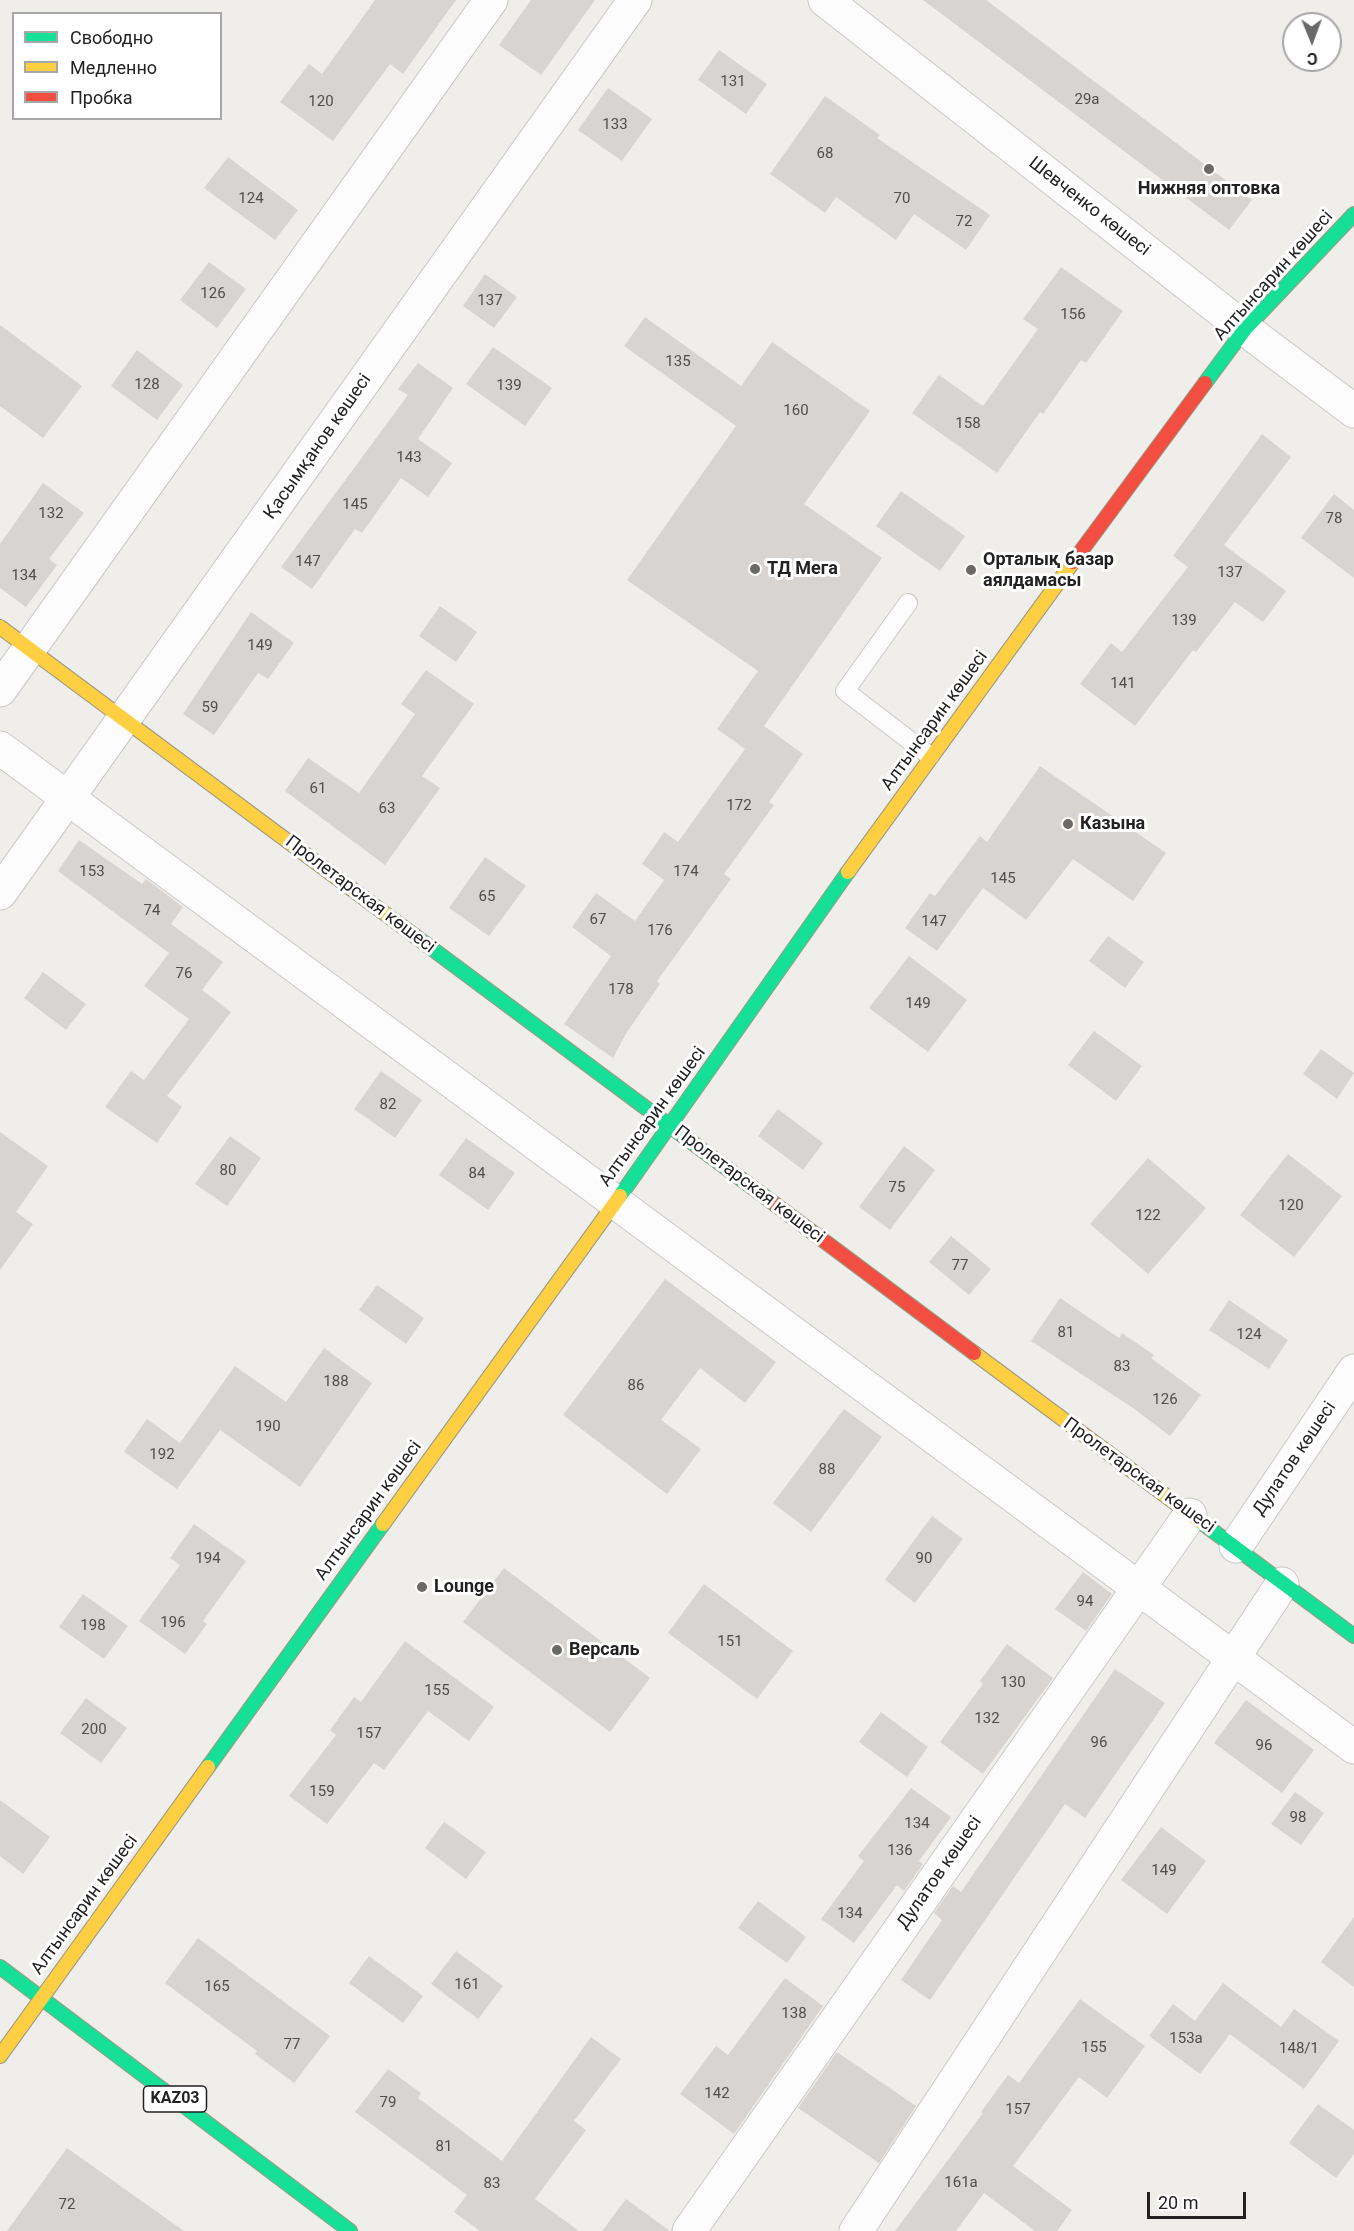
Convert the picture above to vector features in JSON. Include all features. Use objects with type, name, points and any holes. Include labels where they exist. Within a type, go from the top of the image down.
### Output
[{"type":"street","points":[[0,690],[491,0]]},
{"type":"street","name":"Қасымқанов көшесі","points":[[0,893],[635,0]]},
{"type":"street","name":"Шевченко көшесі","points":[[825,0],[1245,329],[1354,411]]},
{"type":"street","name":"Алтынсарин көшесі","points":[[0,2056],[40,1997],[670,1126],[930,756],[1245,329],[1354,214]]},
{"type":"street","name":"Пролетарская көшесі","points":[[0,627],[1354,1636]]},
{"type":"street","points":[[0,748],[1354,1747]]},
{"type":"street","name":"Дулатов көшесі","points":[[1236,1546],[1354,1371]]},
{"type":"street","name":"Дулатов көшесі","points":[[689,2231],[1190,1515]]},
{"type":"street","points":[[856,2231],[1282,1584]]},
{"type":"street","name":"KАZ03","points":[[0,1967],[350,2231]]},
{"type":"lane","points":[[908,603],[845,692],[930,756]]},
{"type":"building","points":[[375,0],[456,0],[403,74],[390,64],[333,141],[280,102],[309,64],[322,74]]},
{"type":"building","points":[[531,0],[595,0],[541,75],[499,45]]},
{"type":"building","points":[[923,0],[986,0],[1252,200],[1229,230]]},
{"type":"building","points":[[719,50],[767,84],[746,114],[698,80]]},
{"type":"building","points":[[608,88],[652,119],[622,161],[578,130]]},
{"type":"building","points":[[825,96],[880,135],[877,138],[990,215],[966,250],[914,214],[896,240],[836,197],[825,213],[770,174]]},
{"type":"building","points":[[228,157],[298,210],[275,240],[204,188]]},
{"type":"building","points":[[209,262],[246,289],[217,328],[180,300]]},
{"type":"building","points":[[1061,267],[1123,311],[1086,363],[1081,360],[1043,414],[1040,412],[997,473],[912,413],[939,375],[983,406],[1038,329],[1023,319]]},
{"type":"building","points":[[485,274],[517,297],[494,328],[463,306]]},
{"type":"building","points":[[645,317],[741,386],[772,342],[870,411],[804,504],[882,558],[764,726],[803,754],[769,802],[774,805],[724,874],[731,879],[657,981],[660,984],[627,1032],[613,1058],[564,1024],[611,956],[572,927],[596,893],[635,921],[664,880],[642,864],[664,832],[678,842],[745,749],[717,729],[758,671],[627,580],[736,426],[624,346]]},
{"type":"building","points":[[0,325],[82,386],[43,438],[0,406]]},
{"type":"building","points":[[493,347],[552,388],[525,426],[466,384]]},
{"type":"building","points":[[137,350],[183,385],[157,420],[111,386]]},
{"type":"building","points":[[418,363],[453,388],[418,439],[452,463],[428,497],[401,478],[362,533],[355,529],[312,589],[281,567],[408,395],[398,389]]},
{"type":"building","points":[[1262,434],[1291,457],[1224,545],[1286,591],[1263,622],[1235,602],[1196,652],[1193,650],[1135,726],[1080,684],[1111,643],[1122,652],[1188,567],[1173,556]]},
{"type":"building","points":[[43,483],[84,513],[49,559],[57,565],[26,607],[0,588],[0,544]]},
{"type":"building","points":[[901,491],[965,536],[940,571],[876,526]]},
{"type":"building","points":[[1334,494],[1354,510],[1354,578],[1301,538]]},
{"type":"building","points":[[440,606],[477,632],[456,662],[419,636]]},
{"type":"building","points":[[251,612],[294,643],[268,679],[258,673],[214,735],[183,714]]},
{"type":"building","points":[[426,670],[474,704],[422,776],[440,788],[385,865],[285,791],[308,758],[359,793],[415,714],[401,704]]},
{"type":"building","points":[[1040,766],[1166,853],[1133,901],[1073,859],[1026,920],[983,888],[937,951],[905,928],[930,893],[935,896],[980,836],[987,842]]},
{"type":"building","points":[[79,840],[142,884],[146,879],[183,907],[171,924],[223,962],[202,990],[231,1012],[167,1096],[182,1107],[157,1143],[105,1107],[131,1071],[144,1080],[189,1019],[144,986],[169,953],[58,871]]},
{"type":"building","points":[[485,857],[526,886],[489,936],[449,908]]},
{"type":"building","points":[[1108,936],[1144,962],[1125,988],[1089,961]]},
{"type":"building","points":[[909,956],[967,1000],[928,1052],[869,1008]]},
{"type":"building","points":[[43,972],[86,1004],[66,1030],[24,998]]},
{"type":"building","points":[[1094,1031],[1142,1066],[1116,1101],[1068,1065]]},
{"type":"building","points":[[1321,1049],[1354,1073],[1337,1099],[1303,1074]]},
{"type":"building","points":[[381,1071],[422,1100],[395,1138],[354,1109]]},
{"type":"building","points":[[778,1109],[823,1143],[803,1170],[758,1136]]},
{"type":"building","points":[[0,1132],[48,1166],[16,1212],[33,1224],[0,1270]]},
{"type":"building","points":[[230,1136],[261,1158],[227,1206],[195,1184]]},
{"type":"building","points":[[466,1138],[515,1173],[488,1210],[439,1175]]},
{"type":"building","points":[[904,1146],[935,1170],[890,1230],[859,1207]]},
{"type":"building","points":[[1288,1154],[1342,1196],[1294,1257],[1240,1215]]},
{"type":"building","points":[[1148,1158],[1206,1208],[1148,1274],[1090,1224]]},
{"type":"building","points":[[951,1236],[991,1269],[969,1295],[929,1262]]},
{"type":"building","points":[[665,1279],[776,1362],[745,1403],[700,1368],[661,1420],[701,1449],[667,1494],[563,1415]]},
{"type":"building","points":[[377,1285],[424,1318],[406,1344],[359,1310]]},
{"type":"building","points":[[1060,1298],[1119,1338],[1122,1333],[1154,1355],[1151,1358],[1201,1395],[1170,1436],[1133,1408],[1031,1341]]},
{"type":"building","points":[[1229,1300],[1288,1340],[1269,1369],[1209,1330]]},
{"type":"building","points":[[324,1348],[372,1383],[300,1487],[220,1430],[177,1489],[124,1452],[147,1419],[180,1443],[235,1366],[286,1402]]},
{"type":"building","points":[[844,1409],[882,1437],[811,1532],[773,1503]]},
{"type":"building","points":[[932,1516],[963,1539],[915,1603],[885,1580]]},
{"type":"building","points":[[194,1524],[246,1561],[203,1621],[207,1624],[185,1654],[139,1621],[180,1565],[170,1558]]},
{"type":"building","name":"Версаль","points":[[504,1568],[650,1678],[610,1732],[463,1622]]},
{"type":"building","points":[[1083,1572],[1112,1594],[1086,1631],[1055,1609]]},
{"type":"building","points":[[704,1584],[793,1651],[757,1699],[668,1633]]},
{"type":"building","points":[[83,1594],[128,1626],[104,1659],[59,1627]]},
{"type":"building","points":[[405,1641],[494,1707],[469,1741],[428,1711],[384,1770],[374,1763],[327,1824],[289,1796],[336,1735],[330,1730],[354,1697],[361,1702]]},
{"type":"building","points":[[1007,1644],[1053,1678],[983,1774],[940,1742],[983,1684],[980,1681]]},
{"type":"building","points":[[1115,1669],[1165,1703],[1085,1818],[1065,1804],[930,2000],[901,1980],[942,1920],[934,1913],[953,1886],[961,1892]]},
{"type":"building","points":[[86,1698],[127,1728],[101,1763],[60,1733]]},
{"type":"building","points":[[1246,1700],[1314,1750],[1282,1793],[1214,1743]]},
{"type":"building","points":[[881,1712],[928,1747],[907,1777],[859,1742]]},
{"type":"building","points":[[911,1788],[951,1817],[919,1861],[923,1864],[904,1891],[897,1885],[854,1943],[821,1919],[864,1861],[858,1856]]},
{"type":"building","points":[[1295,1792],[1324,1813],[1301,1845],[1271,1824]]},
{"type":"building","points":[[0,1800],[50,1837],[23,1874],[0,1856]]},
{"type":"building","points":[[444,1822],[486,1852],[466,1879],[425,1848]]},
{"type":"building","points":[[1161,1827],[1206,1861],[1167,1914],[1121,1880]]},
{"type":"building","points":[[758,1901],[806,1937],[787,1963],[738,1928]]},
{"type":"building","points":[[1354,1917],[1354,1987],[1321,1962]]},
{"type":"building","points":[[198,1938],[330,2036],[294,2083],[255,2054],[257,2051],[165,1983]]},
{"type":"building","points":[[456,1951],[503,1986],[478,2019],[431,1984]]},
{"type":"building","points":[[369,1956],[423,1996],[403,2023],[349,1983]]},
{"type":"building","points":[[785,1978],[823,2006],[734,2134],[680,2094],[716,2046],[728,2055]]},
{"type":"building","points":[[1223,1983],[1281,2027],[1294,2009],[1339,2041],[1304,2089],[1230,2034],[1200,2074],[1149,2036],[1173,2004],[1195,2021]]},
{"type":"building","points":[[1080,1999],[1145,2046],[1107,2098],[1079,2077],[1013,2166],[1072,2210],[1057,2231],[1035,2231],[984,2193],[956,2231],[895,2231],[983,2113],[981,2112],[1008,2075],[1019,2083]]},
{"type":"building","points":[[591,2037],[621,2059],[574,2121],[586,2130],[535,2199],[579,2231],[480,2231],[454,2212],[467,2195],[355,2112],[388,2069],[421,2093],[418,2098],[502,2161]]},
{"type":"building","points":[[837,2052],[916,2106],[879,2163],[798,2108]]},
{"type":"building","points":[[1318,2104],[1354,2130],[1354,2154],[1336,2178],[1289,2143]]},
{"type":"building","points":[[67,2148],[184,2231],[7,2231]]},
{"type":"building","points":[[626,2199],[670,2231],[602,2231]]},
{"type":"traffic: fast","points":[[1205,383],[1245,329],[1354,214]]},
{"type":"traffic: fast","points":[[620,1196],[848,872]]},
{"type":"traffic: fast","points":[[415,936],[776,1205]]},
{"type":"traffic: fast","points":[[1201,1522],[1354,1636]]},
{"type":"traffic: fast","points":[[208,1767],[383,1524]]},
{"type":"traffic: fast","points":[[0,1967],[350,2231]]},
{"type":"traffic: slow","points":[[848,872],[1073,562]]},
{"type":"traffic: slow","points":[[0,627],[415,936]]},
{"type":"traffic: slow","points":[[383,1524],[620,1196]]},
{"type":"traffic: slow","points":[[974,1353],[1201,1522]]},
{"type":"traffic: slow","points":[[0,2056],[208,1767]]},
{"type":"traffic: jam","points":[[1073,562],[1205,383]]},
{"type":"traffic: jam","points":[[776,1205],[974,1353]]},
{"type":"place","name":"Нижняя оптовка","points":[[1209,169]]},
{"type":"place","name":"ТД Мега","points":[[755,569]]},
{"type":"place","name":"Орталық базар аялдамасы","points":[[971,570]]},
{"type":"place","name":"Казына","points":[[1068,824]]},
{"type":"place","name":"Lounge","points":[[422,1587]]},
{"type":"place","name":"Версаль","points":[[557,1650]]}]
